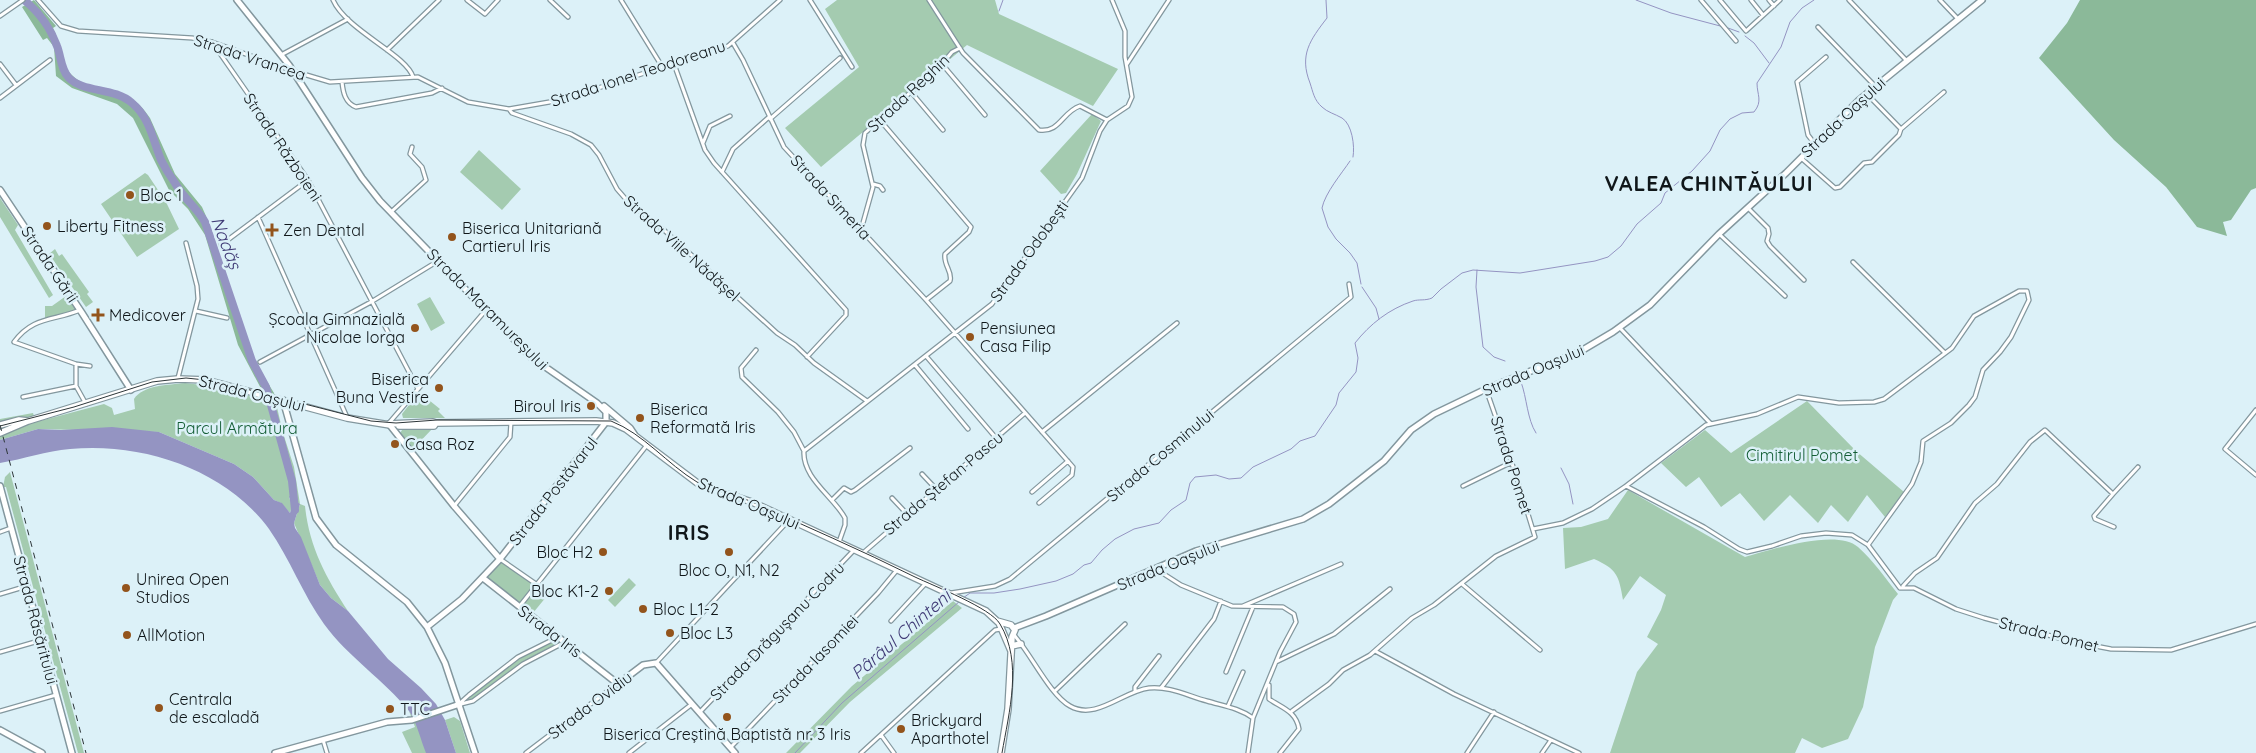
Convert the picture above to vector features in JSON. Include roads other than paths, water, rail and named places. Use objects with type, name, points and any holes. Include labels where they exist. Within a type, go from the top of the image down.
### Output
[{"type":"main road","name":"Strada Oașului","points":[[0,433],[28,421],[86,405],[130,389],[178,379],[206,380],[347,418],[392,426],[510,422],[613,423],[635,436],[696,482],[741,498],[976,607],[990,614],[997,621],[1001,629],[1011,637]]},
{"type":"main road","name":"Strada Oașului","points":[[0,425],[19,420],[28,421]]},
{"type":"main road","name":"Strada Oașului","points":[[997,621],[1014,628]]},
{"type":"main road","points":[[1001,629],[1008,624]]},
{"type":"main road","points":[[1001,753],[1009,702],[1011,637],[1014,628]]},
{"type":"main road","points":[[1011,649],[1021,644]]},
{"type":"street","name":"Strada Vrancea","points":[[38,0],[61,26],[78,31],[94,34],[173,36],[212,42],[287,67]]},
{"type":"street","name":"Strada Maramureșului","points":[[237,0],[281,54],[287,67],[294,74],[362,178],[391,212],[537,362],[612,413],[630,428],[635,436]]},
{"type":"street","points":[[333,0],[348,19],[411,71],[413,77]]},
{"type":"street","points":[[386,50],[439,0]]},
{"type":"street","points":[[467,0],[485,14],[498,0]]},
{"type":"street","points":[[550,0],[568,17]]},
{"type":"street","points":[[621,0],[663,68]]},
{"type":"street","name":"Strada Ionel Teodoreanu","points":[[509,109],[560,100],[719,50],[733,43],[780,0]]},
{"type":"street","points":[[810,0],[852,67]]},
{"type":"street","points":[[929,0],[960,48],[1040,130],[1048,131],[1056,127],[1070,109],[1080,106],[1107,120]]},
{"type":"street","name":"Strada Odobești","points":[[804,451],[992,304],[1082,178],[1100,131],[1107,120],[1128,106],[1130,102],[1132,90],[1127,64],[1125,32],[1112,0]]},
{"type":"street","points":[[1127,64],[1169,0]]},
{"type":"street","points":[[1701,0],[1736,41]]},
{"type":"street","points":[[1720,0],[1746,31],[1780,0]]},
{"type":"street","points":[[1751,0],[1763,15]]},
{"type":"street","points":[[1769,0],[1774,6]]},
{"type":"street","points":[[1849,0],[1906,60]]},
{"type":"street","points":[[1940,0],[1958,19]]},
{"type":"street","points":[[0,16],[21,1]]},
{"type":"street","name":"Strada Oașului","points":[[1014,628],[1196,551],[1296,522],[1316,513],[1384,461],[1420,423],[1457,402],[1580,351],[1619,328],[1650,304],[1719,234],[1866,93],[1979,1]]},
{"type":"street","points":[[281,54],[348,19]]},
{"type":"street","points":[[1818,27],[1875,86]]},
{"type":"street","name":"Strada Războieni","points":[[212,42],[308,180],[418,389]]},
{"type":"street","name":"Strada Simeria","points":[[733,43],[784,147],[926,300],[1068,462]]},
{"type":"street","name":"Strada Reghin","points":[[861,230],[873,184],[864,150],[863,137],[867,131],[880,122],[884,116],[942,64],[952,52],[960,48]]},
{"type":"street","points":[[1814,143],[1808,135],[1797,82],[1826,56]]},
{"type":"street","points":[[722,172],[732,149],[840,58]]},
{"type":"street","points":[[0,98],[50,60]]},
{"type":"street","points":[[0,64],[16,85]]},
{"type":"street","points":[[674,64],[709,156],[846,310],[846,315],[807,357]]},
{"type":"street","points":[[942,64],[985,115]]},
{"type":"street","name":"Strada Vrancea","points":[[294,74],[324,81],[342,82],[413,77],[422,78],[442,88]]},
{"type":"street","points":[[342,82],[345,97],[351,105],[356,107],[432,93],[442,88]]},
{"type":"street","name":"Strada Viile Nădășel","points":[[442,88],[468,102],[509,109],[512,113],[571,134],[591,145],[599,155],[617,189],[630,204],[665,231],[766,324],[867,402]]},
{"type":"street","points":[[911,92],[943,130]]},
{"type":"street","points":[[1800,157],[1832,186],[1838,188],[1864,162],[1872,162],[1899,135],[1901,129],[1944,92]]},
{"type":"street","points":[[1866,93],[1901,129]]},
{"type":"street","points":[[703,143],[710,126],[730,116]]},
{"type":"street","points":[[880,122],[972,227],[945,254],[945,265],[951,275],[950,281],[926,300]]},
{"type":"street","points":[[391,212],[426,180],[422,167],[410,154],[412,147]]},
{"type":"street","points":[[221,245],[308,180]]},
{"type":"street","points":[[873,184],[880,186],[883,190]]},
{"type":"street","name":"Strada Gării","points":[[0,190],[81,310],[130,389]]},
{"type":"street","points":[[1747,208],[1769,230],[1767,241],[1770,246],[1804,280]]},
{"type":"street","points":[[258,217],[347,418]]},
{"type":"street","points":[[1719,234],[1785,296]]},
{"type":"street","points":[[178,379],[196,311],[197,286],[186,243]]},
{"type":"street","points":[[260,362],[371,302],[439,260]]},
{"type":"street","points":[[1853,262],[1945,353]]},
{"type":"street","name":"Strada Cosminului","points":[[950,595],[995,586],[1010,579],[1351,297],[1349,284]]},
{"type":"street","name":"Strada Pomet","points":[[1486,389],[1512,462],[1532,529],[1563,523],[1581,515],[1626,486],[1711,424],[1757,414],[1798,397],[1839,403],[1874,402],[1884,399],[1945,353],[1957,341],[1974,316],[2019,290],[2027,291],[2028,300],[2011,337],[1983,370],[1975,397],[1951,423],[1923,441],[1921,462],[1912,484],[1868,545]]},
{"type":"street","points":[[486,309],[389,424],[454,506],[500,559]]},
{"type":"street","points":[[81,310],[64,317],[39,320],[14,342],[76,364],[90,366]]},
{"type":"street","points":[[196,311],[227,318]]},
{"type":"street","points":[[1042,432],[1177,323]]},
{"type":"street","points":[[1619,328],[1711,424]]},
{"type":"street","points":[[756,350],[741,368],[742,377],[778,412],[794,432],[804,451],[804,458],[810,471],[846,521],[839,543]]},
{"type":"street","points":[[926,356],[996,438]]},
{"type":"street","points":[[76,364],[76,386],[86,405]]},
{"type":"street","points":[[915,365],[968,429]]},
{"type":"street","points":[[23,397],[76,386]]},
{"type":"street","points":[[281,399],[313,509],[321,526],[336,545],[407,602],[427,627],[445,663],[475,753]]},
{"type":"street","points":[[597,403],[605,412],[606,422]]},
{"type":"street","points":[[2256,410],[2225,449],[2256,475]]},
{"type":"street","points":[[612,413],[613,423]]},
{"type":"street","name":"Strada Ștefan Pascu","points":[[862,553],[1025,413]]},
{"type":"street","points":[[454,506],[510,437],[510,422]]},
{"type":"street","name":"Strada Postăvarul","points":[[427,627],[483,578],[500,559],[606,422]]},
{"type":"street","points":[[1626,486],[1704,527],[1742,551],[1765,548],[1801,536],[1826,533],[1852,535],[1868,545],[1900,588],[1914,573],[1937,558],[1975,503],[1997,484],[2030,442],[2045,430],[2113,494]]},
{"type":"street","points":[[519,607],[647,445]]},
{"type":"street","points":[[832,500],[844,488],[854,491],[910,448]]},
{"type":"street","points":[[1032,492],[1068,462],[1074,469],[1072,475],[1039,503]]},
{"type":"street","points":[[1463,486],[1512,462]]},
{"type":"street","points":[[2114,526],[2095,519],[2094,516],[2138,467]]},
{"type":"street","points":[[922,474],[937,490]]},
{"type":"street","name":"Strada Răsăritului","points":[[0,486],[2,503],[12,528],[72,753]]},
{"type":"street","points":[[892,498],[907,514]]},
{"type":"street","points":[[735,753],[656,663],[789,520]]},
{"type":"street","points":[[0,532],[12,528]]},
{"type":"street","points":[[1292,711],[1329,684],[1343,670],[1375,651],[1412,618],[1462,584],[1496,556],[1535,537],[1532,529]]},
{"type":"street","name":"Strada Drăgușanu Codru","points":[[700,712],[854,550]]},
{"type":"street","name":"Strada Iris","points":[[500,559],[536,584]]},
{"type":"street","points":[[1241,607],[1260,597],[1341,564]]},
{"type":"street","points":[[1155,568],[1181,585],[1232,606],[1283,606],[1296,617],[1296,622],[1276,662],[1269,683],[1253,718],[1248,753]]},
{"type":"street","name":"Strada Iasomiei","points":[[731,747],[878,593],[897,570]]},
{"type":"street","name":"Strada Iris","points":[[483,578],[618,684]]},
{"type":"street","points":[[891,622],[926,583]]},
{"type":"street","points":[[1462,584],[1540,650]]},
{"type":"street","points":[[0,594],[27,586]]},
{"type":"street","name":"Strada Pomet","points":[[1902,587],[1914,588],[1956,609],[1984,618],[2074,642],[2111,649],[2171,650],[2256,624]]},
{"type":"street","points":[[1276,662],[1334,634],[1390,589]]},
{"type":"street","points":[[1161,688],[1214,619],[1221,601]]},
{"type":"street","points":[[1226,672],[1253,607]]},
{"type":"street","points":[[1055,691],[1125,624]]},
{"type":"street","points":[[860,753],[994,630],[1001,629]]},
{"type":"street","points":[[460,704],[518,657],[558,636]]},
{"type":"street","points":[[1011,637],[1021,644],[1055,691],[1072,708],[1090,710],[1106,706],[1135,691],[1161,688],[1228,706],[1253,718]]},
{"type":"street","points":[[0,652],[42,640]]},
{"type":"street","points":[[276,753],[387,722],[412,720],[473,701],[523,664],[565,642]]},
{"type":"street","points":[[1375,651],[1454,694],[1578,753]]},
{"type":"street","points":[[1135,691],[1135,687],[1159,656]]},
{"type":"street","name":"Strada Ovidiu","points":[[526,753],[644,665],[656,663]]},
{"type":"street","points":[[1228,706],[1243,672]]},
{"type":"street","points":[[1269,683],[1269,699],[1292,711],[1298,721],[1298,729],[1280,753]]},
{"type":"street","points":[[0,711],[56,695]]},
{"type":"street","points":[[629,753],[692,704]]},
{"type":"street","points":[[1467,753],[1494,712]]},
{"type":"street","points":[[0,730],[42,753]]},
{"type":"street","points":[[881,735],[894,753]]},
{"type":"street","points":[[323,740],[327,753]]},
{"type":"street","points":[[1542,753],[1551,740]]},
{"type":"water","points":[[112,427],[159,432],[234,464],[253,477],[274,500],[282,503],[290,513],[292,506],[289,496],[300,504],[294,523],[295,528],[301,537],[320,585],[331,598],[348,611],[388,659],[436,704],[445,720],[456,753],[426,753],[412,715],[389,689],[344,647],[324,624],[269,529],[251,508],[229,490],[206,475],[153,455],[97,448],[52,451],[0,463],[0,440],[38,429],[61,430]]},
{"type":"waterway","name":"Nadăș","points":[[24,0],[47,26],[57,46],[64,71],[69,78],[83,86],[117,94],[132,103],[143,115],[166,169],[205,222],[252,361],[266,387],[292,481],[295,510]]},
{"type":"waterway","points":[[999,11],[1003,0]]},
{"type":"waterway","points":[[1326,0],[1327,18],[1308,48],[1306,56],[1307,73],[1317,102],[1326,110],[1342,118],[1348,125],[1354,147],[1353,157]]},
{"type":"waterway","points":[[1636,0],[1671,13],[1724,27]]},
{"type":"waterway","name":"Pârâul Chinteni","points":[[963,598],[970,593],[994,593],[1020,589],[1056,581],[1073,574],[1084,565],[1091,563],[1115,539],[1134,529],[1159,523],[1171,510],[1186,500],[1190,483],[1195,477],[1216,475],[1229,479],[1241,478],[1253,467],[1291,449],[1300,441],[1315,436],[1336,405],[1339,393],[1356,372],[1358,358],[1355,343],[1361,336],[1374,323],[1396,308],[1413,301],[1432,298],[1462,273],[1473,270],[1520,273],[1595,261],[1608,257],[1621,246],[1637,224],[1661,203],[1665,193],[1692,171],[1710,151],[1720,130],[1730,119],[1742,113],[1754,112],[1759,101],[1757,83],[1781,47],[1790,22],[1802,8],[1814,0]]},
{"type":"waterway","points":[[1728,28],[1739,32]]},
{"type":"waterway","points":[[1745,36],[1754,43],[1769,63]]},
{"type":"waterway","points":[[1350,161],[1330,190],[1322,208],[1328,227],[1357,263],[1361,284]]},
{"type":"waterway","points":[[1477,270],[1476,287],[1483,347],[1494,357],[1505,361]]},
{"type":"waterway","points":[[1362,287],[1376,308],[1379,319]]},
{"type":"waterway","points":[[1521,382],[1536,433]]},
{"type":"waterway","points":[[1561,468],[1569,484],[1573,504]]},
{"type":"waterway","name":"Pârâul Chinteni","points":[[795,753],[842,703],[960,601]]},
{"type":"tram line","points":[[0,426],[74,407],[152,382],[186,378],[215,381],[371,421],[396,423],[437,420],[611,421],[634,433],[697,482],[750,501],[854,548],[974,604],[995,618],[1007,639],[1013,671],[1011,704],[1002,753]]},
{"type":"railway","points":[[0,425],[86,753]]},
{"type":"place","name":"Bloc 1","points":[[130,195]]},
{"type":"place","name":"Liberty Fitness","points":[[47,226]]},
{"type":"place","name":"Zen Dental","points":[[272,230]]},
{"type":"place","name":"Biserica Unitariană Cartierul Iris","points":[[452,237]]},
{"type":"place","name":"Medicover","points":[[98,315]]},
{"type":"place","name":"Școala Gimnazială Nicolae Iorga","points":[[415,328]]},
{"type":"place","name":"Pensiunea Casa Filip","points":[[970,337]]},
{"type":"place","name":"Biserica Buna Vestire","points":[[439,388]]},
{"type":"place","name":"Biroul Iris","points":[[591,406]]},
{"type":"place","name":"Biserica Reformată Iris","points":[[640,418]]},
{"type":"place","name":"Casa Roz","points":[[395,444]]},
{"type":"place","name":"Bloc H2","points":[[603,552]]},
{"type":"place","name":"Bloc O, N1, N2","points":[[729,552]]},
{"type":"place","name":"Unirea Open Studios","points":[[126,588]]},
{"type":"place","name":"Bloc K1-2","points":[[609,591]]},
{"type":"place","name":"Bloc L1-2","points":[[643,609]]},
{"type":"place","name":"Bloc L3","points":[[670,633]]},
{"type":"place","name":"AllMotion","points":[[127,635]]},
{"type":"place","name":"Centrala de escaladă","points":[[159,708]]},
{"type":"place","name":"TTC","points":[[390,709]]},
{"type":"place","name":"Biserica Creștină Baptistă nr. 3 Iris","points":[[727,717]]},
{"type":"place","name":"Brickyard Aparthotel","points":[[901,729]]},
{"type":"district","name":"VALEA CHINTĂULUI","points":[[1709,184]]},
{"type":"district","name":"IRIS","points":[[689,533]]},
{"type":"park label","name":"Parcul Armătura","points":[[237,428]]},
{"type":"park label","name":"Cimitirul Pomet","points":[[1802,455]]}]
